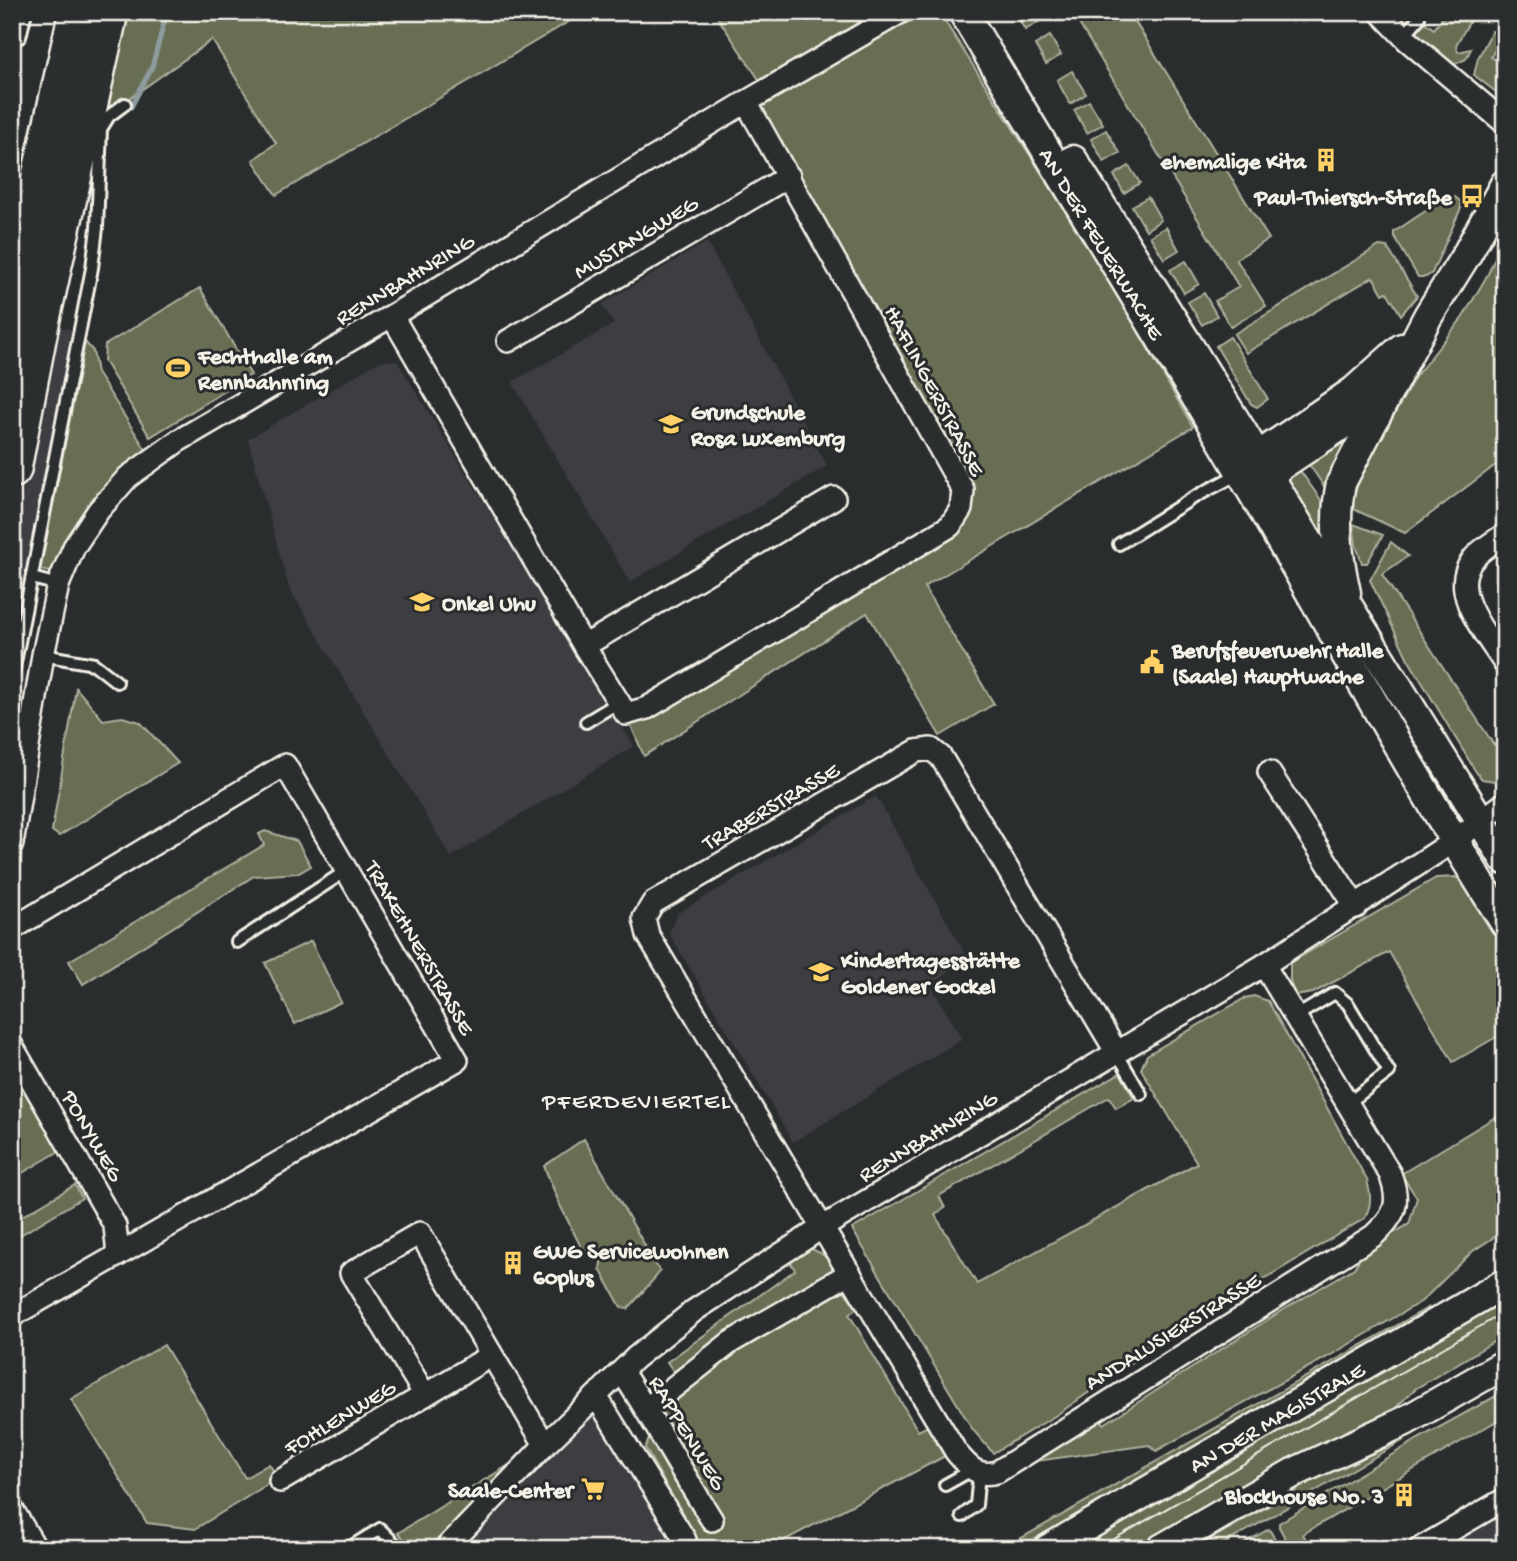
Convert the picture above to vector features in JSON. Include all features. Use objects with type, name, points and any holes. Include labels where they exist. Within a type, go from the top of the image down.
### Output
[{"type":"highway","points":[[12,304],[78,12]]},
{"type":"highway","points":[[12,469],[43,310],[109,12]]},
{"type":"street","name":"RENNBAHNRING","points":[[12,844],[43,655],[58,585],[74,547],[98,511],[140,468],[178,440],[391,316],[432,285],[668,143],[746,102],[901,12]]},
{"type":"street","name":"AN DER FEUERWACHE","points":[[963,12],[1087,220],[1179,367],[1349,606],[1505,860]]},
{"type":"street","name":"AN DER FEUERWACHE","points":[[982,12],[1240,428],[1256,477],[1454,841],[1505,923]]},
{"type":"street","points":[[1380,12],[1404,37],[1505,123]]},
{"type":"street","name":"HAFLINGERSTRASSE","points":[[619,702],[626,714],[647,708],[950,526],[961,509],[963,490],[746,102]]},
{"type":"street","name":"MUSTANGWEG","points":[[508,341],[789,176]]},
{"type":"street","points":[[1349,606],[1337,542],[1336,507],[1341,484],[1428,316],[1468,252],[1505,184]]},
{"type":"street","points":[[391,316],[619,702]]},
{"type":"street","points":[[1256,477],[1269,447],[1354,391],[1376,373],[1403,348],[1428,316]]},
{"type":"street","points":[[1256,477],[1383,401]]},
{"type":"street","points":[[1240,428],[1270,432],[1295,430]]},
{"type":"street","points":[[584,646],[834,498]]},
{"type":"street","points":[[1502,651],[1477,602],[1463,585],[1467,570],[1476,555],[1505,534]]},
{"type":"street","name":"TRABERSTRASSE","points":[[823,1227],[707,1038],[648,935],[644,918],[653,903],[916,751],[931,749],[941,757],[1117,1053]]},
{"type":"street","name":"TRAKEHNERSTRASSE","points":[[12,929],[285,765],[457,1060],[12,1316]]},
{"type":"street","points":[[1269,772],[1356,907]]},
{"type":"street","name":"RENNBAHNRING","points":[[445,1549],[545,1445],[637,1356],[695,1310],[823,1227],[1264,965],[1356,907],[1505,803]]},
{"type":"street","name":"ANDALUSIERSTRASSE","points":[[975,1471],[988,1475],[997,1472],[1373,1236],[1391,1216],[1397,1203],[1390,1174],[1264,965]]},
{"type":"street","name":"PONYWEG","points":[[12,1046],[115,1226],[118,1255]]},
{"type":"street","points":[[823,1227],[956,1452],[975,1471]]},
{"type":"street","name":"FOHLENWEG","points":[[425,1395],[351,1273],[420,1233],[545,1445]]},
{"type":"street","points":[[646,1409],[731,1342],[850,1273]]},
{"type":"street","name":"AN DER MAGISTRALE","points":[[1048,1549],[1505,1283]]},
{"type":"street","name":"FOHLENWEG","points":[[280,1481],[492,1355]]},
{"type":"street","points":[[1161,1549],[1293,1473],[1405,1421],[1505,1364]]},
{"type":"street","name":"RAPPENWEG","points":[[622,1372],[712,1520]]},
{"type":"street","points":[[596,1396],[685,1540],[685,1549]]},
{"type":"street","points":[[1419,1549],[1505,1499]]},
{"type":"street","points":[[16,1522],[36,1549]]},
{"type":"lane","points":[[20,37],[26,12]]},
{"type":"lane","points":[[1404,37],[1419,18]]},
{"type":"lane","points":[[12,678],[92,268],[97,228],[101,129],[109,116],[125,104]]},
{"type":"lane","points":[[1119,544],[1193,498],[1256,477]]},
{"type":"lane","points":[[32,579],[58,585]]},
{"type":"lane","points":[[43,655],[94,664],[117,682]]},
{"type":"lane","points":[[586,722],[619,702]]},
{"type":"lane","points":[[237,942],[346,871]]},
{"type":"lane","points":[[1295,1017],[1335,993],[1348,1004],[1389,1072],[1347,1104]]},
{"type":"lane","points":[[1117,1053],[1141,1094]]},
{"type":"lane","points":[[945,1485],[975,1471],[976,1505],[962,1516]]},
{"type":"lane","points":[[347,1549],[380,1529],[400,1549]]},
{"type":"shaded area","name":"Grundschule Rosa Luxemburg","points":[[707,242],[827,466],[630,582],[512,382],[614,324],[602,304]]},
{"type":"shaded area","points":[[56,326],[87,334],[12,706],[12,554]]},
{"type":"shaded area","name":"Onkel Uhu","points":[[380,361],[397,361],[634,746],[451,857],[289,588],[248,439]]},
{"type":"shaded area","name":"Kindertagesstätte Goldener Gockel","points":[[876,796],[967,957],[931,986],[962,1039],[793,1142],[669,933],[678,913]]},
{"type":"shaded area","points":[[601,1406],[685,1549],[460,1549],[533,1473]]},
{"type":"shaded area","points":[[1505,1508],[1505,1549],[1437,1549]]},
{"type":"green space","points":[[123,12],[585,12],[276,195],[253,160],[276,143],[212,40],[96,122]]},
{"type":"green space","points":[[714,12],[939,12],[1106,275],[1193,427],[924,587],[994,704],[940,736],[867,613],[644,756],[626,714],[950,526],[963,489],[746,102],[766,90]]},
{"type":"green space","points":[[1015,12],[1035,12],[1040,21],[1025,30]]},
{"type":"green space","points":[[1083,12],[1129,12],[1269,239],[1236,259],[1266,306],[1231,327],[1215,301],[1239,287],[1075,17]]},
{"type":"green space","points":[[1399,12],[1411,12],[1434,29],[1447,12],[1475,12],[1456,45],[1458,52],[1471,49],[1466,59],[1451,66],[1424,46]]},
{"type":"green space","points":[[1492,31],[1502,37],[1491,57],[1505,65],[1505,99],[1474,75],[1478,58]]},
{"type":"green space","points":[[1050,36],[1061,55],[1046,64],[1035,45]]},
{"type":"green space","points":[[1072,71],[1086,94],[1070,104],[1057,80]]},
{"type":"green space","points":[[1089,101],[1103,124],[1087,133],[1074,110]]},
{"type":"green space","points":[[1106,130],[1120,153],[1104,162],[1091,139]]},
{"type":"green space","points":[[1129,166],[1140,183],[1124,193],[1114,175]]},
{"type":"green space","points":[[12,169],[20,171],[21,186],[12,234]]},
{"type":"green space","points":[[1148,197],[1161,220],[1146,230],[1132,206]]},
{"type":"green space","points":[[1455,197],[1461,202],[1461,208],[1432,273],[1426,277],[1418,277],[1394,232],[1445,198]]},
{"type":"green space","points":[[1505,220],[1505,458],[1405,533],[1351,508],[1359,479],[1415,377],[1463,317],[1488,274]]},
{"type":"green space","points":[[1166,227],[1179,250],[1164,259],[1150,236]]},
{"type":"green space","points":[[1379,246],[1387,247],[1417,296],[1401,315],[1387,292],[1383,294],[1373,277],[1246,353],[1234,334]]},
{"type":"green space","points":[[1186,261],[1199,284],[1184,293],[1170,270]]},
{"type":"green space","name":"Fechthalle am Rennbahnring","points":[[200,288],[251,375],[150,437],[104,361],[105,345]]},
{"type":"green space","points":[[1204,293],[1217,316],[1202,325],[1188,302]]},
{"type":"green space","points":[[1230,337],[1268,399],[1257,407],[1251,404],[1216,346]]},
{"type":"green space","points":[[85,342],[93,351],[97,373],[146,450],[122,468],[99,492],[63,545],[55,573],[40,570]]},
{"type":"green space","points":[[1363,418],[1330,495],[1304,457]]},
{"type":"green space","points":[[1294,462],[1328,510],[1326,531],[1322,538],[1286,478]]},
{"type":"green space","points":[[1353,524],[1383,535],[1367,563],[1362,563]]},
{"type":"green space","points":[[1391,542],[1408,556],[1382,574],[1494,745],[1505,739],[1505,775],[1494,781],[1482,779],[1476,772],[1408,659],[1370,580]]},
{"type":"green space","points":[[1336,600],[1450,793],[1443,797],[1327,605]]},
{"type":"green space","points":[[76,688],[103,720],[122,717],[140,722],[178,763],[59,836],[52,831]]},
{"type":"green space","points":[[265,831],[297,841],[311,866],[299,873],[254,876],[83,984],[69,961],[264,845],[259,834]]},
{"type":"green space","points":[[1456,877],[1473,891],[1505,947],[1505,1032],[1453,1062],[1389,952],[1313,993],[1294,996],[1290,963],[1436,878]]},
{"type":"green space","points":[[311,941],[341,1002],[295,1024],[265,963]]},
{"type":"green space","points":[[1254,996],[1268,1001],[1367,1180],[1370,1199],[1365,1218],[1165,1339],[1058,1414],[993,1453],[973,1430],[852,1229],[1120,1073],[1134,1098],[1116,1108],[1109,1097],[939,1196],[945,1208],[935,1215],[977,1284],[1197,1163],[1141,1069],[1147,1055],[1245,998]]},
{"type":"green space","points":[[12,1062],[63,1149],[12,1179]]},
{"type":"green space","points":[[1505,1103],[1505,1230],[1473,1251],[1422,1301],[1331,1355],[1156,1451],[1149,1445],[1037,1461],[1036,1458],[1100,1418],[1104,1424],[1354,1268],[1365,1250],[1409,1224],[1417,1198],[1401,1174],[1497,1116]]},
{"type":"green space","points":[[584,1139],[660,1272],[628,1309],[621,1307],[600,1269],[602,1256],[592,1250],[585,1255],[544,1166]]},
{"type":"green space","points":[[75,1185],[82,1198],[12,1240],[12,1222]]},
{"type":"green space","points":[[808,1247],[822,1254],[838,1270],[833,1278],[858,1308],[849,1314],[918,1431],[928,1426],[945,1456],[768,1549],[749,1549],[728,1540],[710,1549],[702,1549],[645,1448],[667,1399],[684,1386],[667,1362],[795,1270],[788,1258]]},
{"type":"green space","points":[[1505,1294],[1505,1335],[1415,1389],[1388,1415],[1273,1474],[1144,1549],[1068,1549]]},
{"type":"green space","points":[[1429,1307],[1420,1316],[1021,1549],[1002,1549]]},
{"type":"green space","points":[[164,1345],[245,1478],[269,1464],[278,1478],[195,1529],[147,1523],[71,1399]]},
{"type":"green space","points":[[1505,1391],[1505,1416],[1303,1534],[1311,1549],[1291,1549],[1279,1523],[1418,1439]]},
{"type":"green space","points":[[1404,1440],[1215,1549],[1194,1549],[1319,1477]]},
{"type":"green space","points":[[517,1460],[430,1549],[414,1549],[398,1533]]},
{"type":"green space","points":[[1269,1529],[1281,1549],[1234,1549]]},
{"type":"waterway","points":[[131,107],[152,67],[167,12]]},
{"type":"tram line","points":[[1097,1549],[1505,1312]]},
{"type":"place","name":"ehemalige Kita","points":[[1326,160]]},
{"type":"place","name":"Paul-Thiersch-Straße","points":[[1472,196]]},
{"type":"place","name":"Fechthalle am Rennbahnring","points":[[178,368]]},
{"type":"place","name":"Grundschule Rosa Luxemburg","points":[[671,424]]},
{"type":"place","name":"Onkel Uhu","points":[[422,602]]},
{"type":"place","name":"Berufsfeuerwehr Halle (Saale) Hauptwache","points":[[1152,662]]},
{"type":"place","name":"Kindertagesstätte Goldener Gockel","points":[[821,972]]},
{"type":"place","name":"GWG Servicewohnen 60plus","points":[[513,1263]]},
{"type":"place","name":"Saale-Center","points":[[593,1489]]},
{"type":"place","name":"Blockhouse No. 3","points":[[1404,1495]]},
{"type":"district","name":"PFERDEVIERTEL","points":[[637,1100]]}]
